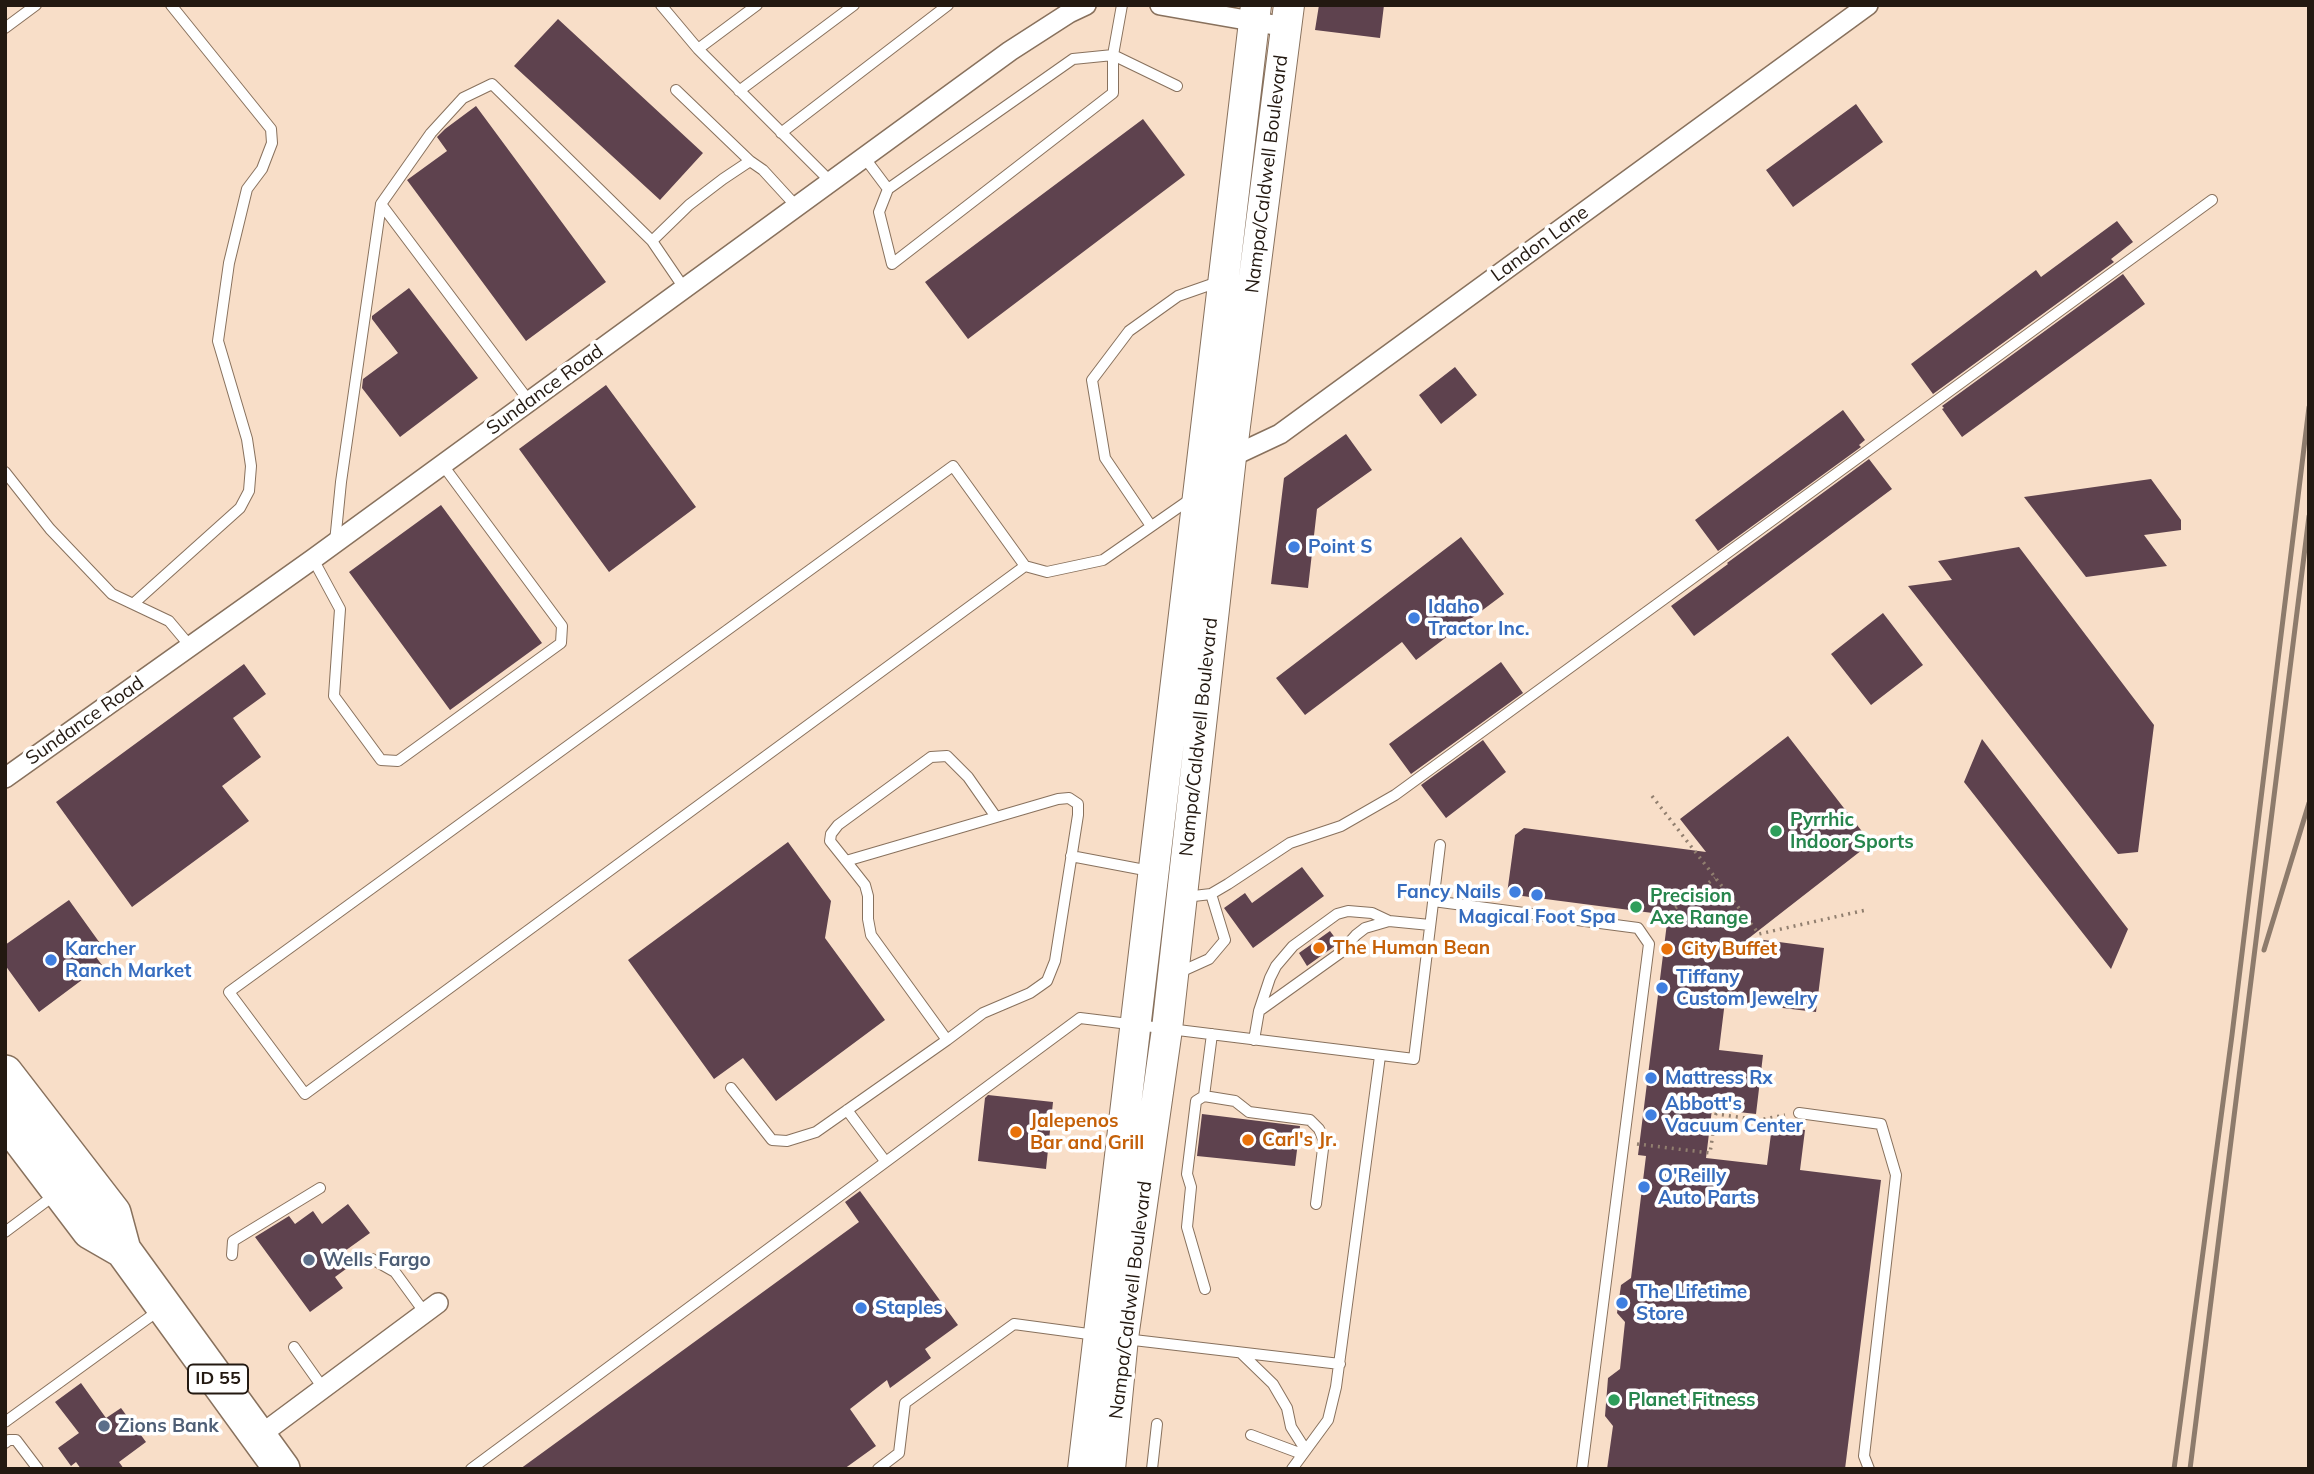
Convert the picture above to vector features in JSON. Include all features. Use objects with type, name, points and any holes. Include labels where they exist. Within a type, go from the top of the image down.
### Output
[{"type":"highway","name":"ID 55","points":[[5,1073],[113,1213],[123,1250],[282,1469]]},
{"type":"highway","name":"ID 55","points":[[5,1119],[90,1231],[123,1250]]},
{"type":"main road","name":"Nampa/Caldwell Boulevard","points":[[1083,1469],[1112,1337],[1167,1029],[1181,897],[1216,459],[1223,280],[1255,14]]},
{"type":"main road","name":"Nampa/Caldwell Boulevard","points":[[1110,1469],[1112,1337],[1135,1025],[1198,494],[1216,459],[1288,16]]},
{"type":"street","points":[[1160,5],[1288,16]]},
{"type":"street","name":"Landon Lane","points":[[1216,459],[1280,434],[1868,5]]},
{"type":"street","name":"Sundance Road","points":[[5,778],[313,559],[830,181],[1073,8]]},
{"type":"street","points":[[259,1436],[432,1308]]},
{"type":"lane","points":[[5,27],[36,5]]},
{"type":"lane","points":[[133,604],[240,508],[249,491],[251,466],[247,439],[218,341],[229,263],[247,189],[262,169],[272,143],[271,129],[171,5]]},
{"type":"lane","points":[[661,5],[698,49],[830,181]]},
{"type":"lane","points":[[698,49],[757,5]]},
{"type":"lane","points":[[740,91],[854,5]]},
{"type":"lane","points":[[781,133],[948,5]]},
{"type":"lane","points":[[1122,5],[1113,55],[1113,93],[892,264],[879,212],[888,189],[1073,60],[1113,55],[1177,86]]},
{"type":"lane","points":[[335,542],[381,204],[430,134],[463,98],[492,84],[652,241],[684,288]]},
{"type":"lane","points":[[676,90],[750,161],[763,170],[796,206]]},
{"type":"lane","points":[[864,157],[888,189]]},
{"type":"lane","points":[[652,241],[689,205],[750,161]]},
{"type":"lane","points":[[1181,897],[1211,894],[1290,843],[1341,826],[1395,795],[2213,200]]},
{"type":"lane","points":[[381,204],[529,401]]},
{"type":"lane","points":[[1150,526],[1105,458],[1092,380],[1129,331],[1178,296],[1223,280]]},
{"type":"lane","points":[[313,559],[340,609],[334,696],[381,760],[398,761],[561,643],[562,626],[442,464]]},
{"type":"lane","points":[[1025,566],[305,1094],[229,992],[953,466],[1025,566],[1047,572],[1103,561],[1198,494]]},
{"type":"lane","points":[[5,472],[50,529],[112,594],[169,621],[190,646]]},
{"type":"lane","points":[[947,1040],[871,935],[865,885],[831,841],[831,834],[838,825],[931,757],[947,757],[968,777],[996,817]]},
{"type":"lane","points":[[731,1088],[772,1140],[787,1141],[816,1132],[983,1013],[1030,993],[1047,981],[1055,961],[1078,804],[1069,798],[1058,799],[846,861]]},
{"type":"lane","points":[[471,1469],[1080,1018],[1414,1059],[1440,845]]},
{"type":"lane","points":[[1071,856],[1153,872]]},
{"type":"lane","points":[[1173,975],[1209,959],[1225,940],[1211,894]]},
{"type":"lane","points":[[1433,901],[1638,928],[1649,944],[1582,1469]]},
{"type":"lane","points":[[1254,1040],[1259,1011],[1276,966],[1293,946],[1337,914],[1348,911],[1372,913],[1389,921],[1430,925]]},
{"type":"lane","points":[[1259,1011],[1340,953],[1365,928],[1389,921]]},
{"type":"lane","points":[[1204,1096],[1212,1034]]},
{"type":"lane","points":[[1292,1469],[1328,1420],[1340,1364],[1380,1056]]},
{"type":"lane","points":[[1205,1289],[1187,1227],[1191,1187],[1187,1174],[1196,1101],[1204,1096],[1235,1101],[1249,1112],[1310,1120],[1319,1129],[1324,1141],[1316,1204]]},
{"type":"lane","points":[[847,1110],[885,1161]]},
{"type":"lane","points":[[1799,1113],[1881,1124],[1896,1175],[1864,1456],[1869,1469]]},
{"type":"lane","points":[[232,1255],[233,1241],[320,1188]]},
{"type":"lane","points":[[5,1232],[59,1192]]},
{"type":"lane","points":[[372,1259],[395,1272],[432,1308]]},
{"type":"lane","points":[[5,1422],[164,1307]]},
{"type":"lane","points":[[878,1469],[899,1454],[905,1403],[1014,1324],[1340,1364]]},
{"type":"lane","points":[[295,1347],[323,1388]]},
{"type":"lane","points":[[1241,1352],[1273,1384],[1287,1408],[1291,1427],[1303,1452]]},
{"type":"lane","points":[[1152,1469],[1157,1424]]},
{"type":"lane","points":[[1251,1435],[1303,1452]]},
{"type":"lane","points":[[5,1443],[16,1440],[38,1469]]},
{"type":"path","points":[[1652,796],[1759,934],[1867,910]]},
{"type":"path","points":[[1642,934],[1716,878]]},
{"type":"path","points":[[1624,1142],[1710,1153],[1716,1114],[1759,1120],[1799,1113]]},
{"type":"building","points":[[1319,5],[1384,5],[1380,38],[1315,30]]},
{"type":"building","points":[[558,19],[703,153],[660,200],[514,66]]},
{"type":"building","points":[[1856,104],[1883,142],[1793,207],[1766,170]]},
{"type":"building","points":[[476,106],[606,282],[526,341],[407,180],[447,151],[437,137]]},
{"type":"building","points":[[1143,119],[1185,175],[968,339],[925,282]]},
{"type":"building","points":[[2117,221],[2133,242],[2111,259],[2114,262],[1933,394],[1911,364],[2036,270],[2041,277]]},
{"type":"building","points":[[2123,274],[2145,304],[1962,437],[1942,406]]},
{"type":"building","points":[[409,288],[478,378],[400,437],[362,388],[363,379],[398,353],[372,316]]},
{"type":"building","points":[[1455,367],[1477,395],[1441,424],[1419,395]]},
{"type":"building","points":[[606,385],[696,507],[609,572],[519,449]]},
{"type":"building","points":[[1843,410],[1865,440],[1859,445],[1861,447],[1718,551],[1695,520]]},
{"type":"building","name":"Point S","points":[[1346,434],[1372,470],[1317,509],[1308,588],[1271,584],[1284,478]]},
{"type":"building","points":[[1869,459],[1892,489],[1694,636],[1671,606]]},
{"type":"building","points":[[2151,479],[2181,520],[2181,530],[2144,535],[2167,566],[2086,577],[2024,497]]},
{"type":"building","points":[[441,505],[542,643],[450,710],[349,572]]},
{"type":"building","name":"Idaho Tractor Inc.","points":[[1461,537],[1504,594],[1416,660],[1402,642],[1305,715],[1276,678]]},
{"type":"building","points":[[2019,547],[2154,725],[2138,852],[2118,854],[1908,586],[1952,580],[1938,561]]},
{"type":"building","points":[[1883,613],[1923,665],[1871,705],[1831,654]]},
{"type":"building","points":[[1501,662],[1523,693],[1411,774],[1389,744]]},
{"type":"building","points":[[244,664],[266,694],[233,718],[261,757],[222,786],[249,821],[132,907],[56,802]]},
{"type":"building","points":[[1788,736],[1871,843],[1749,938],[1824,948],[1816,1012],[1725,1001],[1719,1050],[1763,1055],[1756,1114],[1712,1109],[1706,1158],[1767,1165],[1772,1126],[1805,1130],[1800,1170],[1881,1180],[1845,1469],[1607,1469],[1613,1426],[1605,1416],[1608,1378],[1620,1369],[1625,1322],[1617,1313],[1621,1285],[1631,1278],[1646,1156],[1638,1155],[1668,915],[1507,894],[1515,835],[1524,828],[1706,852],[1680,819]]},
{"type":"building","points":[[1982,739],[2128,929],[2111,969],[1964,782]]},
{"type":"building","points":[[1483,740],[1506,772],[1446,818],[1421,785]]},
{"type":"building","points":[[788,842],[831,901],[825,938],[885,1020],[776,1101],[743,1058],[714,1079],[628,960]]},
{"type":"building","points":[[1302,867],[1324,896],[1253,948],[1224,908],[1245,893],[1252,903]]},
{"type":"building","points":[[69,900],[102,946],[93,953],[102,965],[39,1012],[5,965],[5,945]]},
{"type":"building","name":"The Human Bean","points":[[1330,931],[1339,943],[1307,966],[1299,953]]},
{"type":"building","name":"Jalepenos Bar and Grill","points":[[988,1095],[1053,1102],[1046,1169],[978,1161],[985,1098]]},
{"type":"building","name":"Carl's Jr.","points":[[1202,1114],[1300,1126],[1295,1166],[1197,1156]]},
{"type":"building","points":[[860,1191],[958,1325],[925,1349],[931,1358],[890,1388],[887,1380],[850,1409],[876,1446],[844,1469],[520,1469],[859,1222],[845,1202]]},
{"type":"building","name":"Wells Fargo","points":[[348,1204],[370,1233],[342,1253],[350,1266],[335,1277],[343,1288],[310,1312],[255,1237],[289,1216],[295,1224],[313,1211],[322,1224]]},
{"type":"building","name":"Zions Bank","points":[[81,1383],[106,1418],[121,1408],[146,1442],[119,1462],[124,1469],[81,1469],[76,1462],[71,1466],[58,1448],[79,1433],[55,1402]]},
{"type":"railway","points":[[2174,1469],[2232,1035],[2309,407]]},
{"type":"railway","points":[[2190,1469],[2309,516]]},
{"type":"railway","points":[[2264,950],[2309,803]]},
{"type":"place","name":"Point S","points":[[1294,547]]},
{"type":"place","name":"Idaho Tractor Inc.","points":[[1414,618]]},
{"type":"place","name":"Pyrrhic Indoor Sports","points":[[1776,831]]},
{"type":"place","name":"Fancy Nails","points":[[1515,892]]},
{"type":"place","name":"Magical Foot Spa","points":[[1537,895]]},
{"type":"place","name":"Precision Axe Range","points":[[1636,907]]},
{"type":"place","name":"The Human Bean","points":[[1319,948]]},
{"type":"place","name":"City Buffet","points":[[1667,949]]},
{"type":"place","name":"Karcher Ranch Market","points":[[51,960]]},
{"type":"place","name":"Tiffany Custom Jewelry","points":[[1662,988]]},
{"type":"place","name":"Mattress Rx","points":[[1651,1078]]},
{"type":"place","name":"Abbott's Vacuum Center","points":[[1651,1115]]},
{"type":"place","name":"Jalepenos Bar and Grill","points":[[1016,1132]]},
{"type":"place","name":"Carl's Jr.","points":[[1248,1140]]},
{"type":"place","name":"O'Reilly Auto Parts","points":[[1644,1187]]},
{"type":"place","name":"Wells Fargo","points":[[309,1260]]},
{"type":"place","name":"The Lifetime Store","points":[[1622,1303]]},
{"type":"place","name":"Staples","points":[[861,1308]]},
{"type":"place","name":"Planet Fitness","points":[[1614,1400]]},
{"type":"place","name":"Zions Bank","points":[[104,1426]]}]
